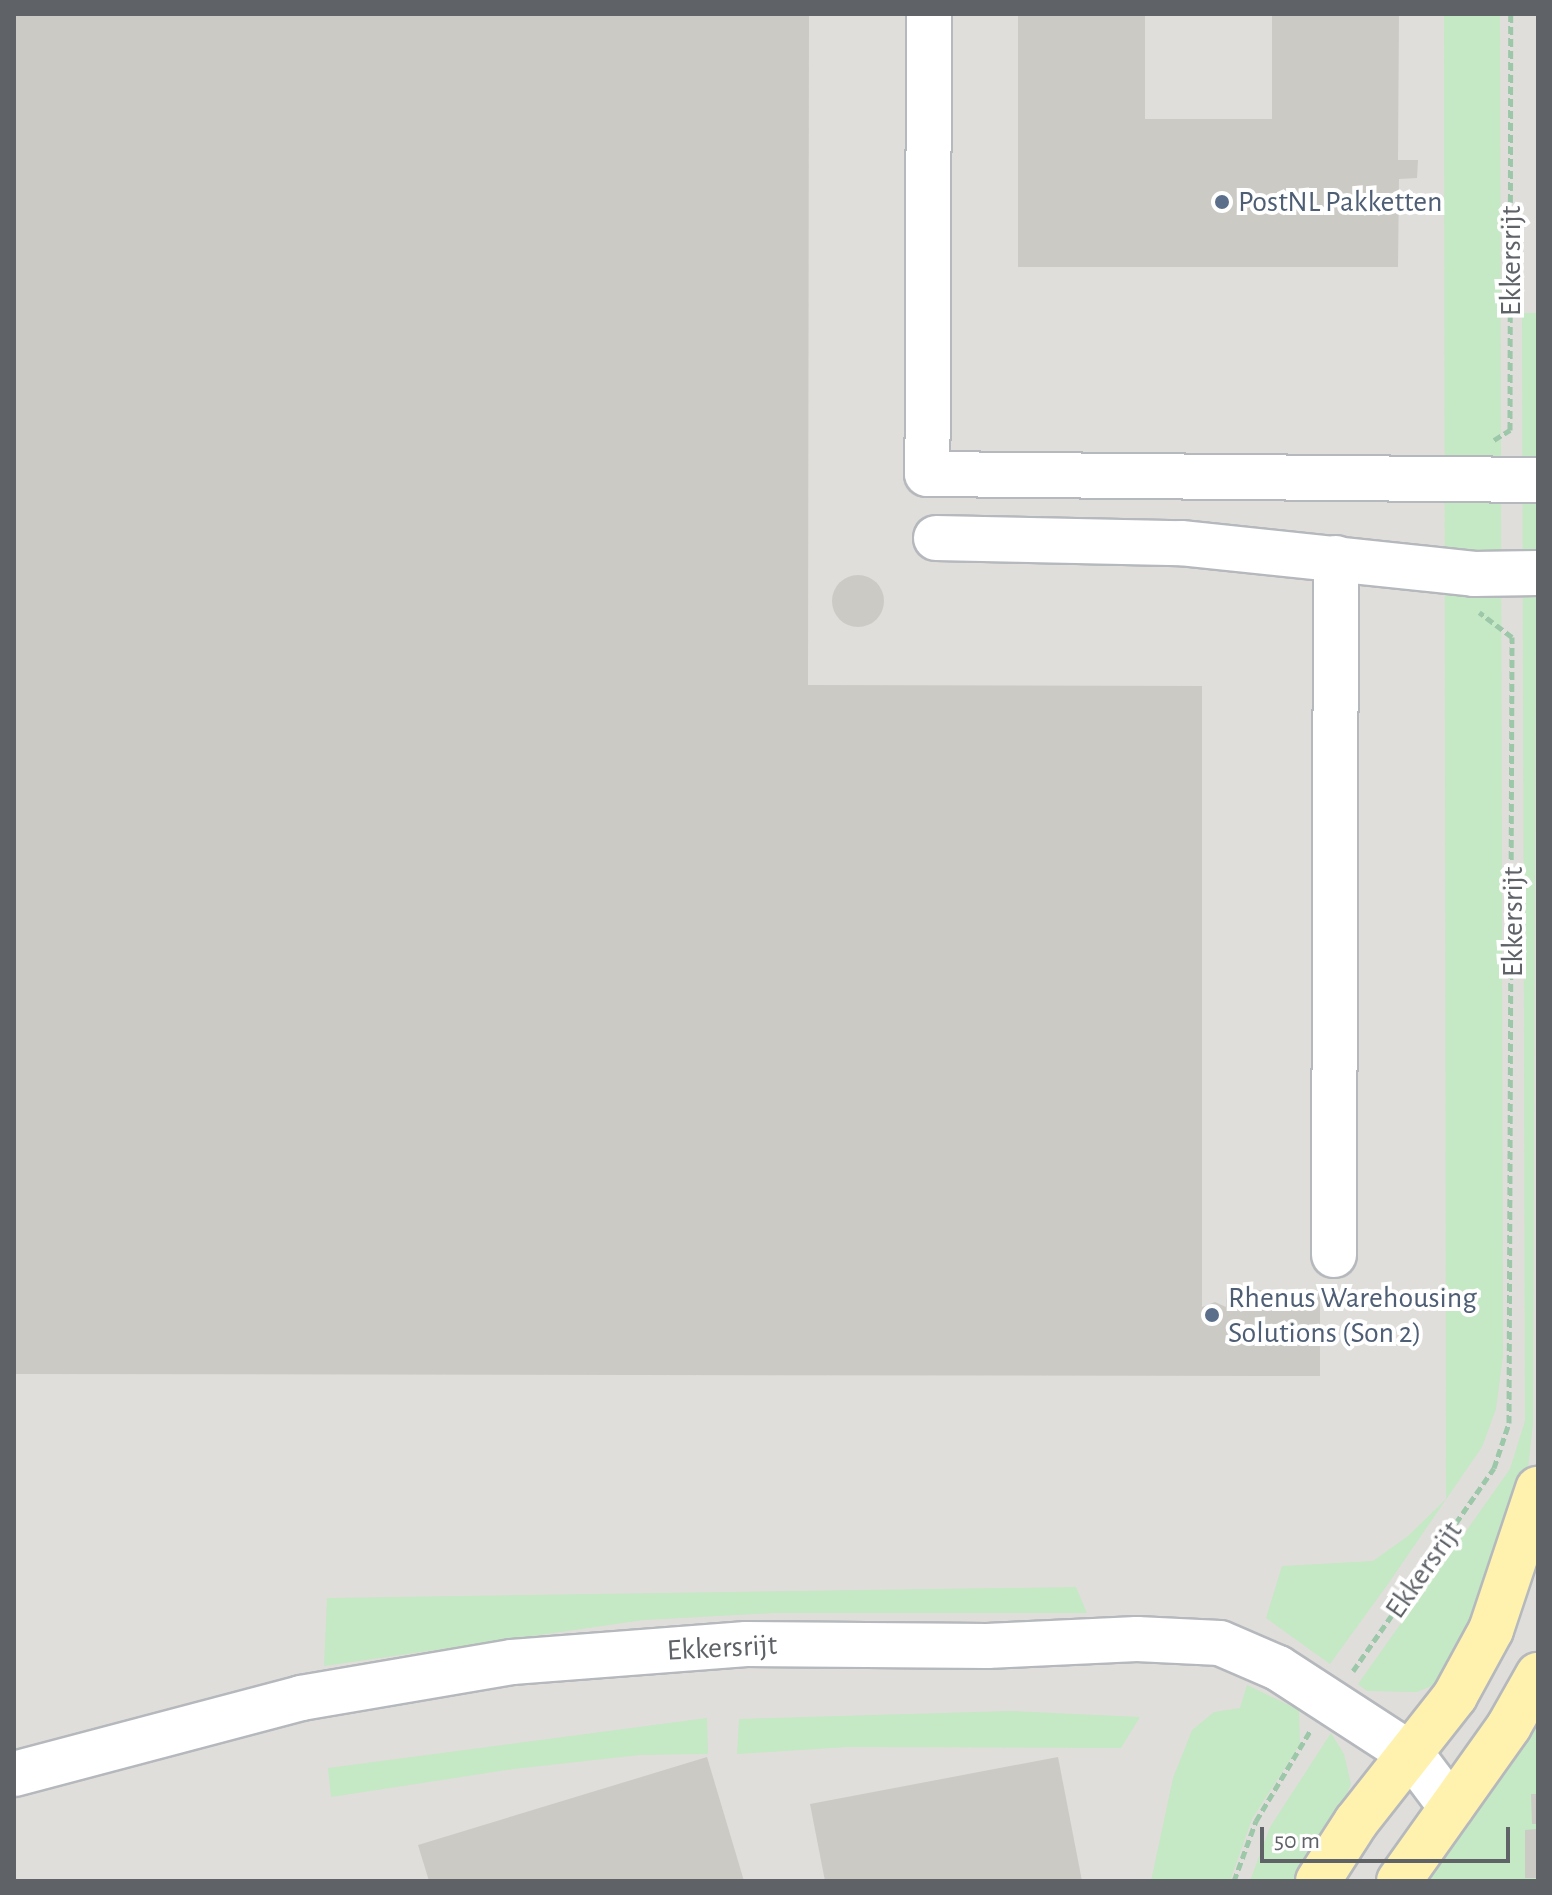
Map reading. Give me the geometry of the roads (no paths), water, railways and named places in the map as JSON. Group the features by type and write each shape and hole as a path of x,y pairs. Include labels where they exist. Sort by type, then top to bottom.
{"main road":[{"path":"1318,1881 1356,1822 1412,1755 1455,1696 1491,1630 1538,1489"},
{"path":"1399,1881 1538,1675"}],"street":[{"path":"929,14 927,474 1538,480"},
{"path":"936,538 1181,543 1474,574 1538,573"},
{"path":"1334,1255 1336,558"},
{"name":"Ekkersrijt","path":"14,1774 301,1698 512,1662 746,1644 987,1646 1137,1639 1220,1643 1278,1668 1340,1687 1412,1755 1451,1807"}],"place":[{"name":"PostNL Pakketten","path":"1222,202"},
{"name":"Rhenus Warehousing Solutions (Son 2)","path":"1212,1315"}]}
